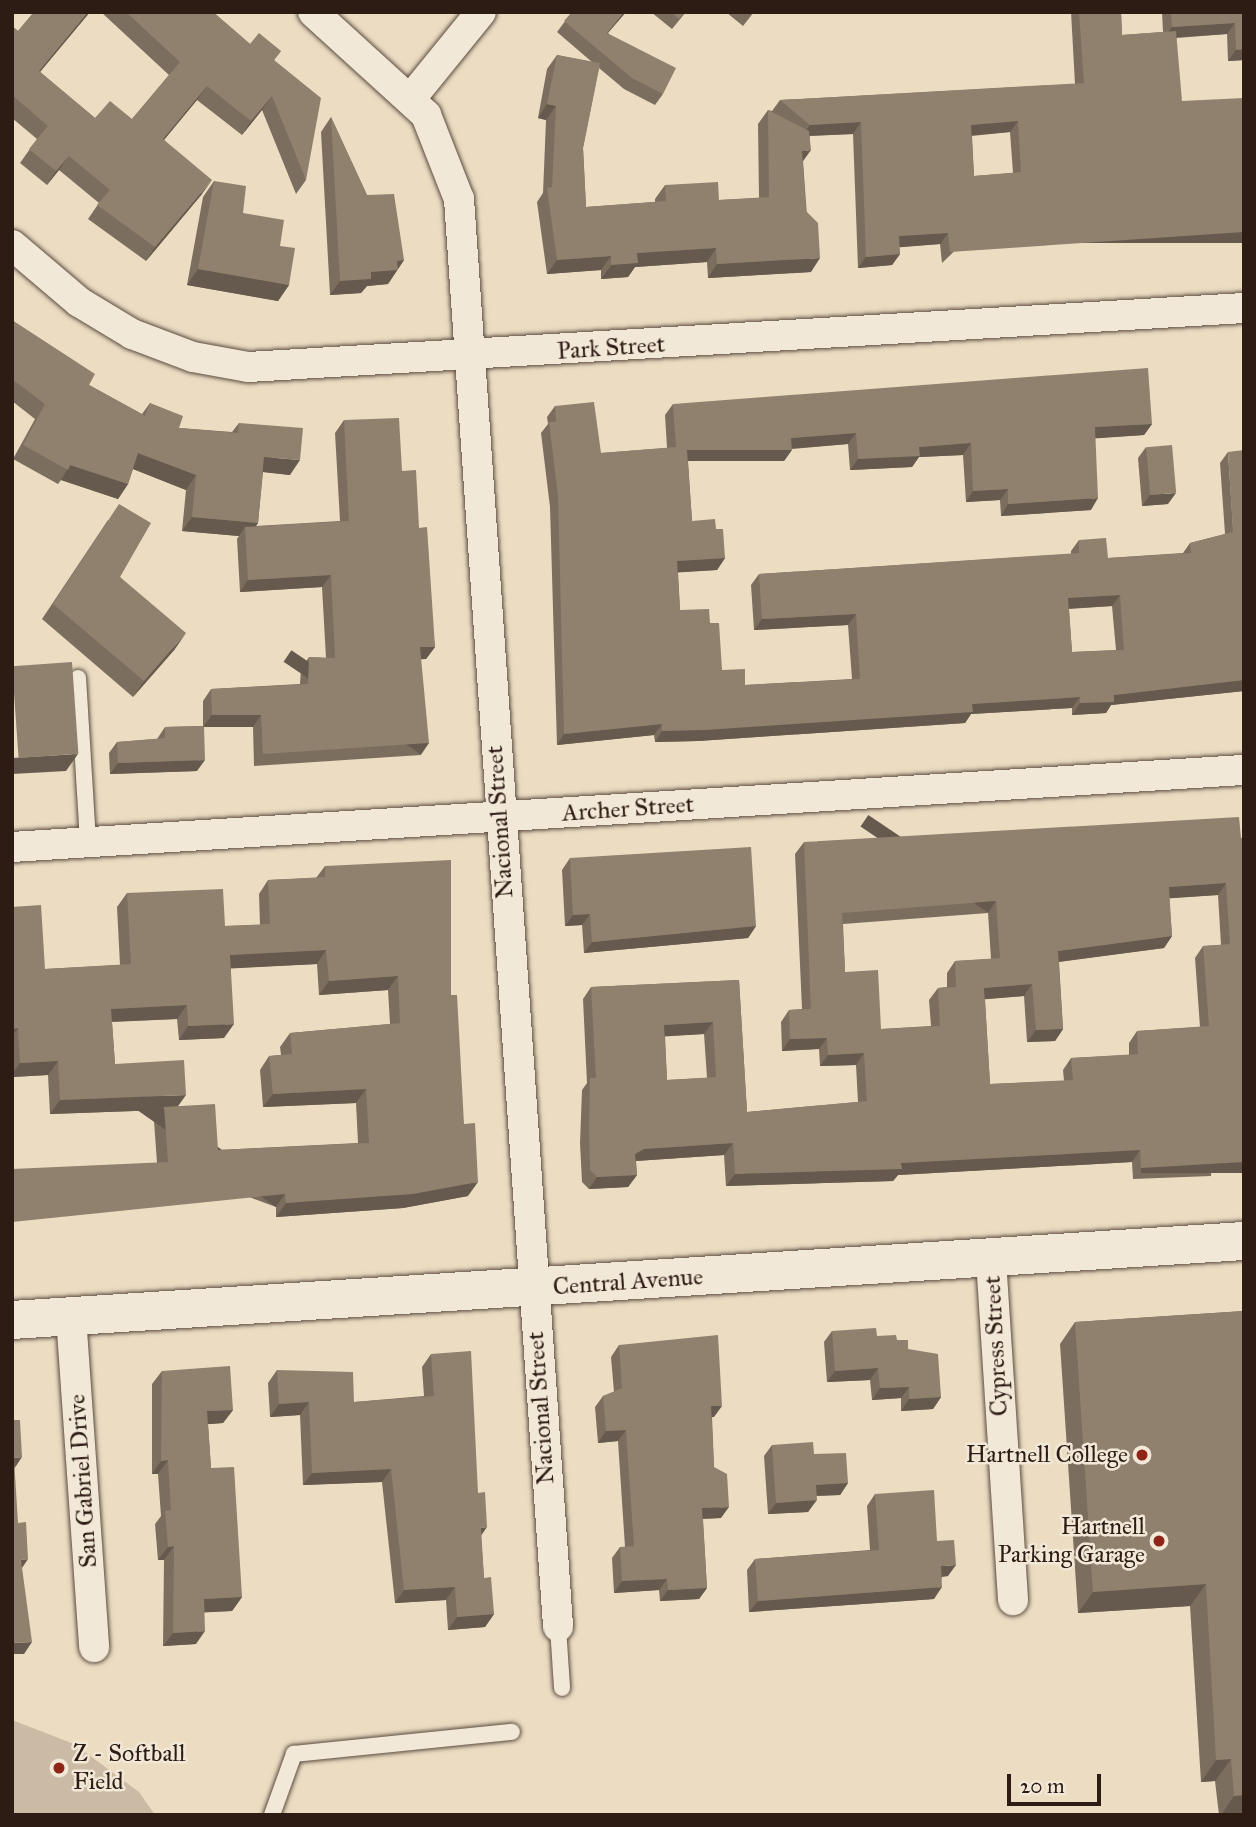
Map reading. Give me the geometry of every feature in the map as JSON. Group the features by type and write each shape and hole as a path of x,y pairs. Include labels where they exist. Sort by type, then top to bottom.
{"street":[{"name":"Nacional Street","path":"313,12 412,97 443,149 459,200 532,1288 558,1627"},
{"path":"412,97 481,12"},
{"name":"Park Street","path":"12,245 104,319 207,360 282,368 1244,308"},
{"name":"Archer Street","path":"12,847 1244,770"},
{"name":"Central Avenue","path":"12,1320 1244,1241"},
{"name":"Cypress Street","path":"991,1259 1013,1600"},
{"name":"San Gabriel Drive","path":"71,1316 94,1647"}],"lane":[{"path":"78,678 88,841"},
{"name":"Nacional Street","path":"558,1627 562,1688"},
{"path":"272,1815 294,1754 512,1732"}],"shaded area":[{"name":"Z - Softball Field","path":"12,1720 74,1744 139,1792 155,1815 12,1815"}],"building":[{"path":"34,12 88,12 39,71 95,118 110,101 132,119 180,62 126,12 213,12 250,44 259,33 281,51 274,60 321,98 306,180 272,96 251,121 207,86 163,139 212,180 155,247 97,205 110,190 69,156 56,171 29,149 48,126 12,95 12,26 18,31"},
{"path":"572,12 624,12 607,33 676,68 663,94 632,78 564,21"},
{"path":"671,12 685,12 679,19"},
{"path":"1079,12 1121,12 1122,35 1176,31 1182,101 1244,98 1244,232 950,252 948,233 899,236 900,254 866,257 861,122 810,125 780,100 1084,83","holes":["1018,121 1021,172 974,176 971,125"]},
{"path":"1171,12 1244,12 1244,49 1236,50 1235,23 1172,27"},
{"path":"557,55 600,63 583,148 586,207 666,201 665,185 718,182 719,200 769,197 768,110 809,131 811,150 802,151 806,211 818,223 820,258 717,264 716,248 637,253 638,263 611,265 611,256 557,260 547,188 552,187 556,106 547,104"},
{"path":"331,117 367,195 394,194 404,260 397,261 398,270 371,272 371,279 340,281"},
{"path":"214,181 246,186 243,213 284,220 280,246 295,248 289,285 198,269"},
{"path":"12,320 95,374 89,385 145,416 150,403 183,416 179,428 238,433 239,423 303,428 300,460 264,457 258,523 192,517 196,475 138,453 128,484 70,465 68,470 23,445 45,404 12,379"},
{"path":"1148,368 1152,424 1095,427 1098,498 1008,504 1008,489 973,491 971,443 919,447 920,456 858,459 856,433 791,438 792,450 687,450 692,521 715,519 716,529 723,529 725,558 677,561 680,610 709,609 710,623 719,623 722,670 745,669 745,685 860,679 856,614 762,619 759,574 1079,553 1079,540 1106,538 1108,558 1191,553 1190,543 1233,532 1228,452 1244,450 1244,680 1114,695 1114,702 1080,703 1080,697 972,704 973,712 706,730 662,731 662,724 564,734 558,496 549,422 556,422 555,406 594,402 601,453 676,447 673,404","holes":["1120,595 1124,650 1072,652 1068,598"]},
{"path":"399,418 402,471 416,470 419,528 427,527 435,647 420,647 429,743 263,754 261,715 212,715 211,689 308,684 309,657 335,658 331,575 248,580 245,527 349,521 344,420"},
{"path":"1172,445 1176,493 1150,495 1146,447"},
{"path":"119,504 151,523 120,577 186,633 144,681 53,604"},
{"path":"72,662 78,754 19,758 12,666"},
{"path":"204,726 205,760 118,763 117,742 165,738 165,727"},
{"path":"1239,817 1241,838 1244,838 1244,1162 1141,1168 1140,1150 901,1163 902,1169 735,1174 733,1143 644,1149 635,1154 637,1175 597,1177 590,1170 590,1078 596,1078 591,987 739,980 747,1112 867,1101 864,1053 828,1055 827,1038 790,1039 789,1010 811,1009 804,842","holes":["1226,883 1230,944 1203,946 1209,1026 1137,1031 1138,1054 1071,1058 1073,1080 990,1084 984,988 1032,984 1036,1030 1063,1029 1058,951 1172,936 1169,887","996,901 1000,958 955,961 956,987 938,988 940,1026 881,1029 878,970 845,972 842,913","713,1022 716,1077 667,1080 664,1025"]},
{"path":"751,847 756,926 592,942 590,914 573,915 570,858"},
{"path":"451,860 451,995 457,995 464,1124 475,1123 478,1182 413,1194 286,1203 285,1194 12,1222 12,1169 168,1162 164,1107 215,1104 218,1150 369,1143 366,1089 273,1094 269,1056 292,1054 290,1033 400,1023 398,976 329,981 326,950 230,955 234,1024 188,1026 187,1005 111,1009 115,1064 184,1060 186,1095 60,1100 58,1061 20,1063 18,1028 12,1029 12,907 41,905 45,969 131,964 127,893 223,889 225,926 270,924 268,880 325,877 325,866"},
{"name":"Hartnell Parking Garage","path":"1244,1311 1244,1795 1234,1796 1231,1759 1216,1760 1206,1584 1093,1592 1075,1322"},
{"path":"876,1328 877,1336 896,1335 897,1340 908,1340 908,1349 938,1354 941,1397 909,1399 909,1387 880,1388 878,1368 835,1371 832,1331"},
{"path":"718,1335 722,1406 711,1406 714,1467 727,1474 729,1507 702,1508 707,1588 668,1590 667,1579 622,1581 620,1547 634,1546 626,1430 606,1431 603,1396 622,1388 619,1345"},
{"path":"471,1351 478,1493 485,1492 487,1527 481,1528 484,1578 491,1577 494,1614 457,1617 455,1587 404,1590 391,1469 312,1473 309,1402 279,1404 277,1370 353,1372 354,1402 434,1396 431,1354"},
{"path":"230,1366 233,1410 207,1411 211,1468 234,1467 242,1597 204,1599 205,1631 173,1633 174,1546 168,1547 165,1511 171,1510 168,1460 161,1461 162,1371"},
{"path":"12,1408 13,1420 20,1420 22,1457 14,1458 18,1523 26,1522 28,1559 21,1560 32,1642 12,1643"},
{"path":"813,1442 814,1454 846,1453 848,1483 816,1485 817,1500 776,1503 772,1445"},
{"path":"934,1490 937,1541 954,1540 956,1565 941,1566 942,1587 758,1601 755,1559 879,1550 875,1494"}],"place":[{"name":"Hartnell College","path":"1142,1455"},
{"name":"Hartnell Parking Garage","path":"1159,1541"},
{"name":"Z - Softball Field","path":"59,1768"}]}
